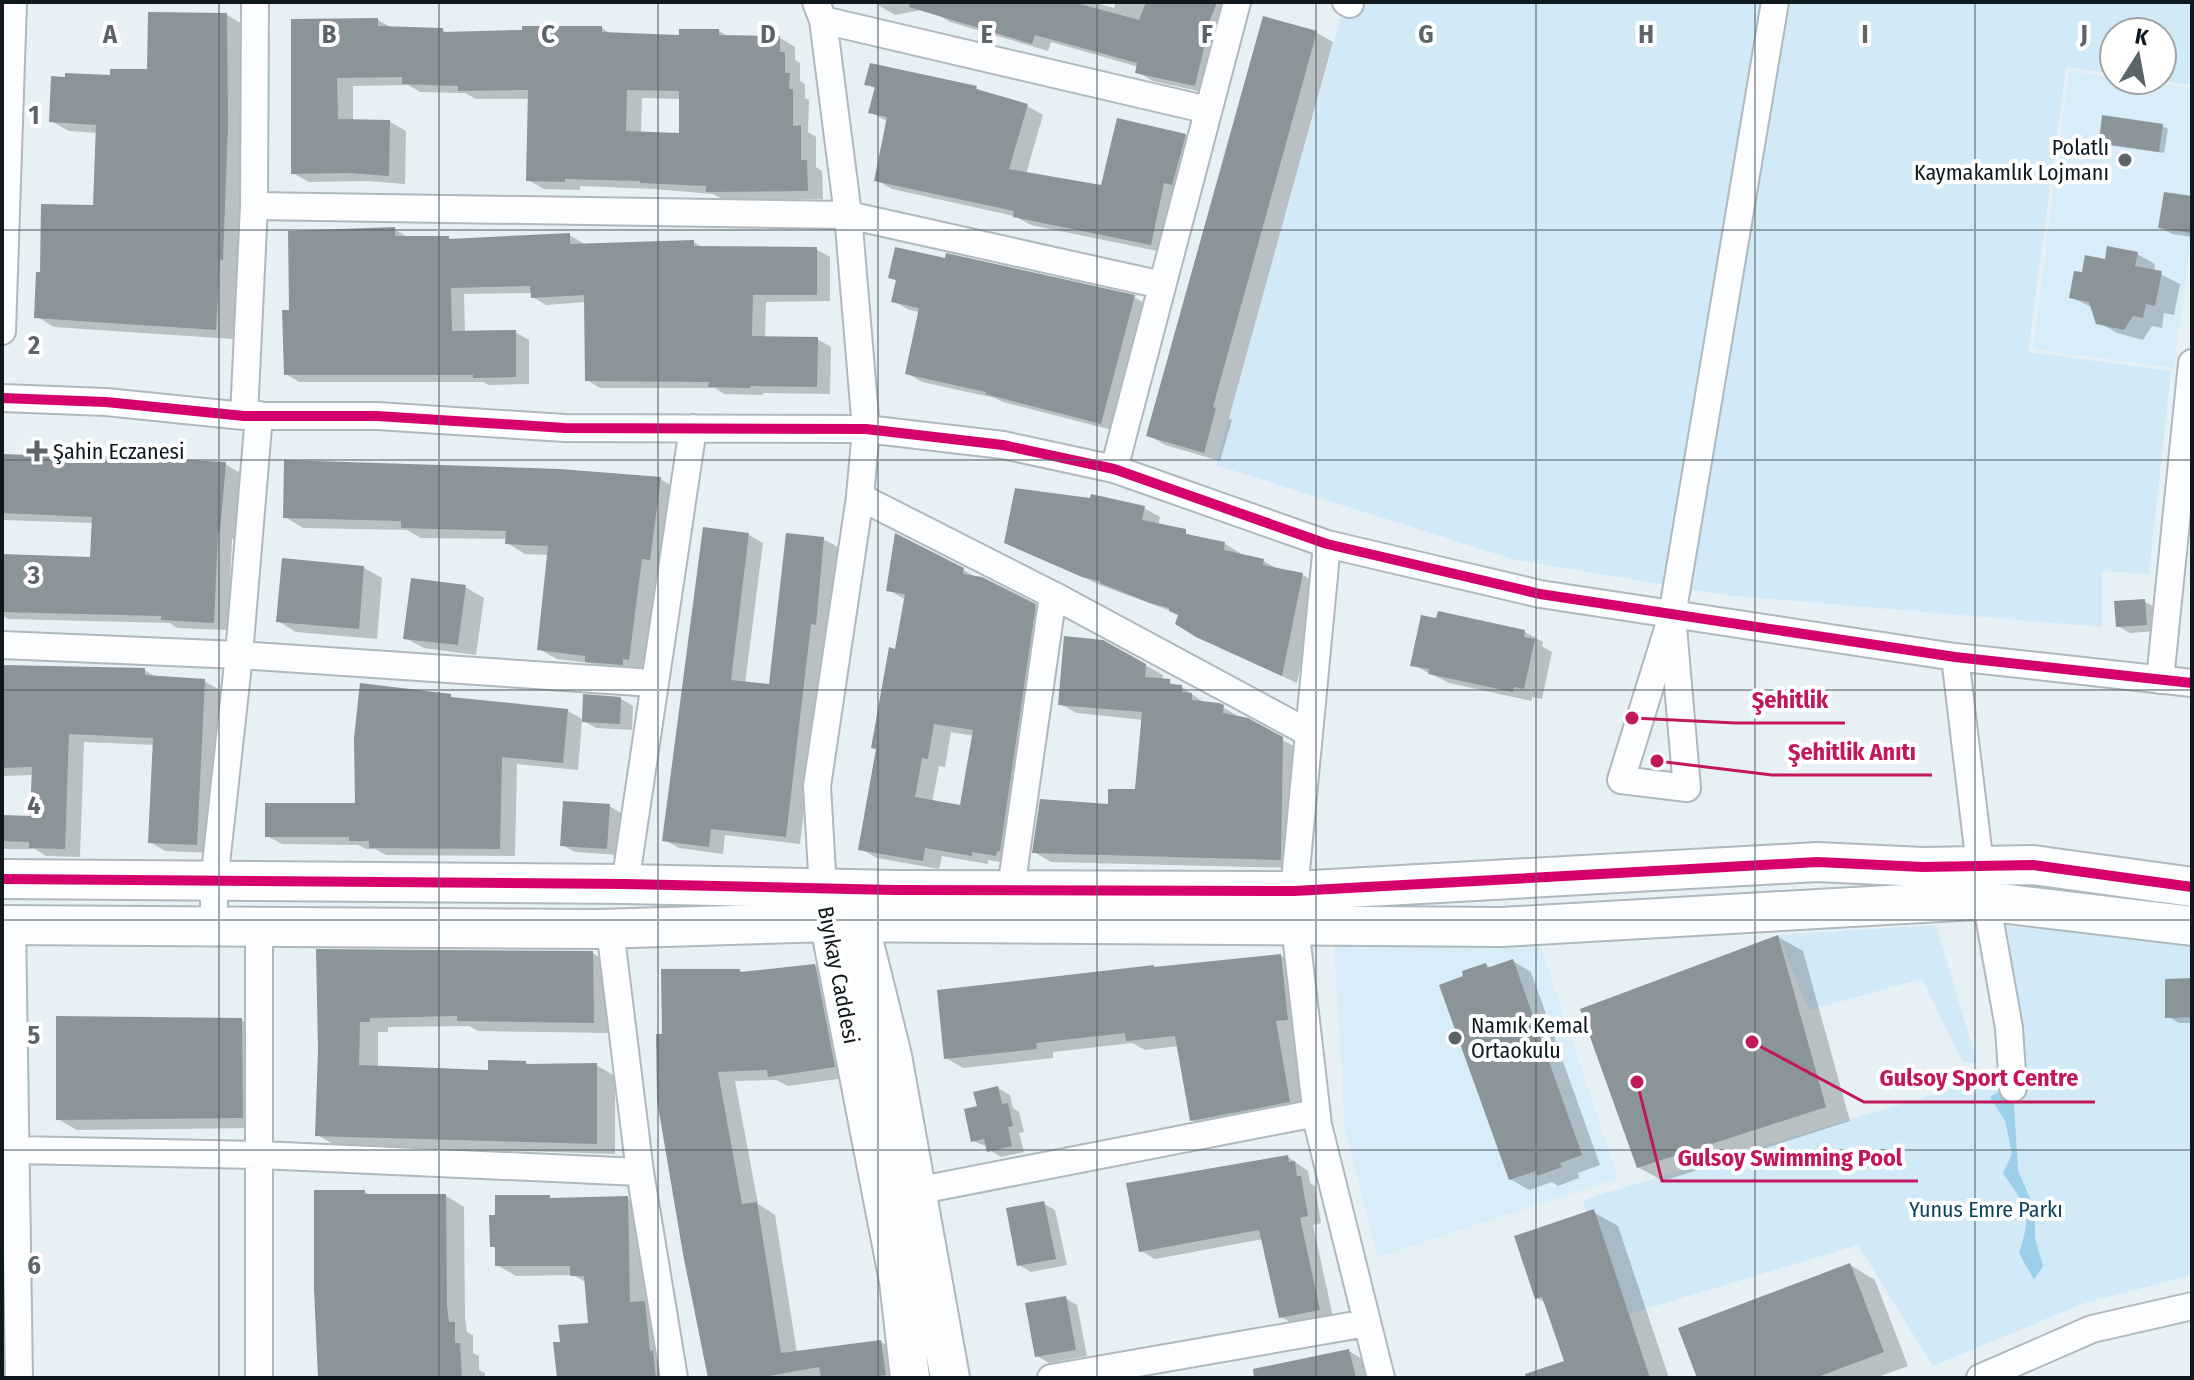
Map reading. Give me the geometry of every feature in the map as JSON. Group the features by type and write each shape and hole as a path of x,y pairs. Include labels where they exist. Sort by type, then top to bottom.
{"street":[{"path":"2,331 13,2"},
{"path":"214,927 214,882 239,655 251,416 255,2"},
{"path":"1114,469 1237,2"},
{"path":"1672,616 1687,788 1621,780 1672,616 1775,2"},
{"path":"837,911 817,786 860,497 866,429 848,215 819,11 1208,110"},
{"path":"254,206 848,215 1162,285"},
{"path":"2160,680 2191,373"},
{"path":"2,398 106,402 251,416 377,416 565,428 866,429 1003,445 1114,469 1327,544 1540,594 1955,657 2192,683"},
{"path":"625,884 693,428"},
{"path":"860,497 1053,595 1309,733"},
{"path":"1327,544 1294,908 1316,1113 1381,1378"},
{"path":"1011,889 1053,595"},
{"path":"2,645 239,655 653,683"},
{"path":"1955,657 1984,884 2009,1028 2013,1088"},
{"path":"2,879 625,884 837,911 1294,908 1817,862 1923,867 1984,884 2192,926"},
{"path":"1984,884 2033,865 2192,887"},
{"path":"19,1378 10,1241 17,1150 7,925 610,929 837,911 1011,889 1294,908"},
{"name":"Bıyıkay Caddesi","path":"837,911 892,1056 950,1378"},
{"name":"Bıyıkay Caddesi","path":"837,911 899,1281 910,1378"},
{"path":"259,928 259,1378"},
{"path":"610,929 640,1172 674,1378"},
{"path":"916,1191 1316,1113"},
{"path":"17,1150 260,1155 640,1172"},
{"path":"1980,1378 2092,1329 2192,1306"},
{"path":"1051,1378 1367,1323"}],"shaded area":[{"name":"Polatlı Kaymakamlık Lojmanı","path":"2069,71 2098,75 2098,96 2178,96 2178,86 2192,88 2192,232 2174,368 2033,349"},
{"name":"Namık Kemal Ortaokulu","path":"1334,944 1540,945 1618,1178 1378,1257 1345,1131"}],"green space":[{"path":"1345,2 2192,2 2192,85 2178,83 2178,16 2098,16 2098,72 2066,67 2028,352 2171,371 2149,574 2102,571 2102,627 1724,595 1512,559 1216,465"},
{"path":"1936,925 1977,1063 1963,1062 1922,979 1809,1010 1778,935"},
{"name":"Yunus Emre Parkı","path":"2000,925 2192,946 2192,1275 2082,1304 1933,1366 1858,1245 1612,1319 1583,1200 2007,1072 2024,1061"}],"water":[{"path":"2013,1088 2018,1170 2035,1210 2035,1238 2043,1266 2034,1280 2019,1253 2026,1227 2025,1210 2003,1173 2012,1154 2005,1121 1990,1097"}],"building":[{"path":"910,2 1073,2 1139,20 1146,2 1217,2 1203,38 1206,39 1195,86 1135,73 1137,63 1035,35 1032,44 909,7"},
{"path":"148,12 227,13 228,125 223,260 220,260 216,330 34,318 36,272 40,272 41,204 93,205 96,125 49,122 51,76 65,77 65,73 110,75 110,69 147,69"},
{"path":"1263,16 1317,31 1213,407 1216,408 1204,453 1146,436"},
{"path":"378,18 378,26 443,28 443,32 522,30 522,26 602,26 602,32 679,35 679,29 719,29 719,35 780,36 780,52 785,52 785,73 790,73 789,89 793,89 793,126 801,125 801,160 807,160 808,191 706,192 706,186 640,181 526,181 528,90 458,91 458,86 402,84 402,77 337,78 338,119 390,120 389,176 291,174 291,19","holes":["627,90 679,91 679,133 626,131"]},
{"path":"870,63 977,86 976,89 1028,104 1009,169 1101,185 1117,118 1186,134 1172,185 1164,183 1151,245 1013,217 1014,211 874,181 887,117 868,113 875,87 864,85"},
{"path":"2102,115 2163,124 2159,152 2099,143"},
{"path":"2164,192 2192,196 2192,233 2158,228"},
{"path":"395,227 395,236 449,236 449,239 570,233 570,244 694,240 694,246 817,247 817,295 753,295 752,336 818,337 817,387 708,387 709,382 585,381 584,295 531,298 530,286 451,288 452,331 516,330 516,377 284,375 282,310 289,310 288,231"},
{"name":"Polatlı Kaymakamlık Lojmanı","path":"2107,246 2138,252 2135,266 2162,271 2155,306 2146,304 2143,318 2133,316 2124,330 2096,324 2089,302 2069,298 2074,271 2082,272 2085,255 2105,259"},
{"path":"895,247 945,258 946,253 1135,295 1101,424 986,392 905,374 919,308 891,302 896,280 888,278"},
{"path":"55,453 226,462 218,532 214,623 161,620 161,616 2,612 2,554 90,557 92,517 2,513 3,454 55,456"},
{"path":"284,460 560,469 661,477 650,560 642,559 629,660 623,659 623,665 585,662 585,656 537,650 548,546 505,544 506,531 401,528 401,521 283,518"},
{"path":"1015,488 1090,498 1091,494 1145,506 1142,520 1186,529 1186,534 1225,542 1224,550 1264,559 1263,565 1303,573 1282,676 1196,637 1175,624 1178,615 1169,608 1082,577 1004,543"},
{"path":"703,527 749,533 731,680 769,684 786,533 824,537 816,625 811,624 786,837 711,829 709,847 662,841"},
{"path":"895,533 964,568 963,574 982,577 1036,604 1000,851 996,856 972,852 972,856 925,848 923,861 858,850 876,749 871,748 889,647 895,649 905,594 886,591","holes":["934,724 973,730 960,805 915,797 922,758 928,759"]},
{"path":"282,558 364,566 359,629 276,622"},
{"path":"411,578 466,585 458,645 403,639"},
{"path":"2145,599 2147,625 2116,627 2114,601"},
{"path":"1438,611 1525,630 1524,637 1535,639 1524,689 1514,687 1513,692 1428,674 1429,669 1410,666 1421,615 1436,618"},
{"path":"1064,636 1103,640 1146,664 1145,677 1170,679 1170,684 1182,685 1182,692 1192,693 1192,700 1224,705 1223,713 1248,718 1283,737 1281,860 1032,853 1040,799 1108,804 1108,789 1135,789 1142,712 1058,705"},
{"path":"2,665 145,668 145,675 205,679 197,845 148,843 153,738 69,734 65,849 29,848 29,842 2,841 2,815 30,816 32,767 2,768"},
{"path":"360,683 451,694 451,697 568,709 563,763 502,757 500,849 369,848 369,841 349,841 349,837 265,837 265,803 355,803 354,738"},
{"path":"583,694 621,697 620,724 582,722"},
{"path":"563,801 610,804 607,849 560,846"},
{"path":"1778,935 1826,1107 1637,1168 1580,1009"},
{"path":"316,949 593,951 594,1023 457,1021 457,1016 370,1018 370,1022 360,1022 359,1065 488,1070 488,1060 526,1061 526,1064 597,1063 597,1144 315,1136 318,1050"},
{"path":"1281,954 1288,1020 1276,1021 1290,1102 1190,1121 1175,1036 1126,1041 1125,1033 1036,1043 1037,1049 944,1059 937,990"},
{"path":"1513,959 1582,1155 1560,1163 1562,1167 1537,1176 1536,1171 1509,1180 1439,985 1463,976 1462,971 1486,963 1487,968"},
{"path":"815,964 835,1067 768,1077 767,1070 718,1072 742,1204 757,1202 781,1353 881,1340 886,1375 821,1378 819,1367 758,1378 708,1378 657,1100 656,1034 662,1034 661,969 740,969 740,972"},
{"path":"2192,978 2192,1017 2165,1018 2165,979"},
{"path":"56,1016 242,1018 243,1118 56,1120"},
{"path":"998,1086 1002,1104 1008,1103 1013,1126 1008,1127 1012,1146 987,1152 984,1139 971,1142 964,1109 977,1106 973,1092"},
{"path":"1288,1155 1289,1162 1295,1161 1297,1176 1301,1176 1308,1216 1300,1218 1320,1310 1279,1318 1259,1230 1139,1252 1126,1183"},
{"path":"314,1190 365,1190 365,1194 446,1194 447,1306 449,1322 455,1322 455,1343 460,1343 462,1378 318,1378"},
{"path":"495,1195 550,1195 550,1198 628,1196 630,1302 645,1301 656,1378 557,1378 553,1342 560,1342 558,1325 588,1323 584,1276 570,1276 570,1266 495,1266 495,1247 490,1247 489,1215 495,1215"},
{"path":"1044,1201 1056,1259 1017,1266 1006,1208"},
{"path":"1594,1209 1650,1378 1526,1378 1525,1374 1564,1361 1542,1297 1535,1299 1514,1236"},
{"path":"1850,1263 1884,1352 1815,1378 1697,1378 1678,1328"},
{"path":"1066,1296 1076,1350 1035,1357 1025,1303"},
{"path":"1349,1349 1356,1378 1254,1378 1253,1369"}],"cycle path":[{"path":"2,398 106,402 244,416 377,416 565,428 866,429 1003,445 1114,469 1327,544 1540,594 1955,657 2192,683"},
{"path":"2,879 625,884 894,890 1294,891 1817,862 1923,867 2033,865 2192,887"}],"place":[{"name":"Polatlı Kaymakamlık Lojmanı","path":"2125,160"},
{"name":"Şahin Eczanesi","path":"37,451"},
{"name":"Şehitlik","path":"1632,718"},
{"name":"Şehitlik Anıtı","path":"1657,761"},
{"name":"Namık Kemal Ortaokulu","path":"1455,1038"},
{"name":"Gulsoy Sport Centre","path":"1752,1042"},
{"name":"Gulsoy Swimming Pool","path":"1637,1082"}]}
